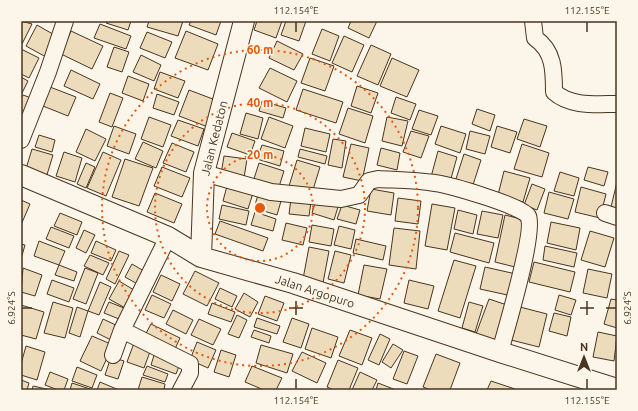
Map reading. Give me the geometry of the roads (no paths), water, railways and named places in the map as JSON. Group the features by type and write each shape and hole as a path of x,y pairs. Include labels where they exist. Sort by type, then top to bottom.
{"street":[{"path":"21,140 48,72 65,21"},
{"name":"Jalan Kedaton","path":"201,257 204,173 244,21"},
{"path":"533,21 535,38 544,43 551,55 554,92 563,99 576,103 617,104"},
{"path":"204,173 271,192 341,200 359,195 369,182 378,179 436,183 480,195 523,210 530,220 529,230 517,293 500,352"},
{"name":"Jalan Argopuro","path":"21,175 168,237 201,257 293,283 500,352 617,388"},
{"path":"114,355 122,330 168,237"},
{"path":"122,330 190,364 190,373 181,390"}]}
